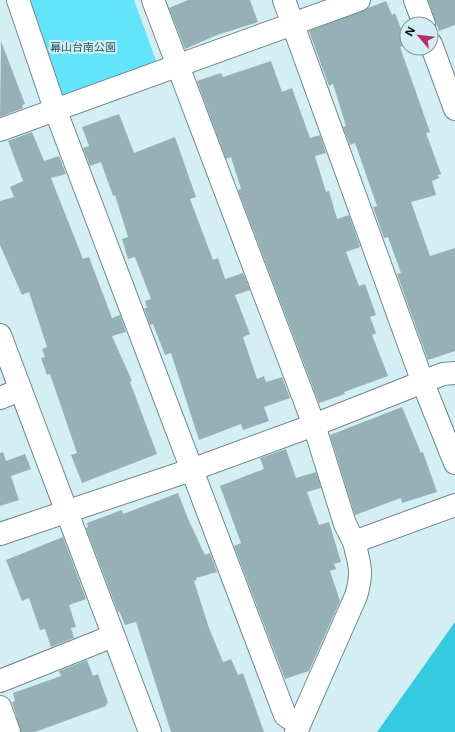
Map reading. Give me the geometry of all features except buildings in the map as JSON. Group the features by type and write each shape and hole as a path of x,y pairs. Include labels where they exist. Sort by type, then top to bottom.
{"street":[{"path":"18,0 55,109 285,715 298,728 361,580 361,570 354,542 345,524 314,425 153,0"},
{"path":"284,0 423,383 455,463"},
{"path":"0,130 358,0"},
{"path":"415,0 421,16"},
{"path":"435,56 455,109"},
{"path":"0,335 10,394 65,511 150,732"},
{"path":"0,534 191,470 314,425 443,374 455,373"},
{"path":"354,542 455,505"},
{"path":"0,681 113,636"},
{"path":"0,707 9,732"}],"green space":[{"name":"幕山台南公園","path":"16,0 134,0 159,69 55,109"}],"shaded area":[{"path":"455,622 455,732 377,732"}]}
